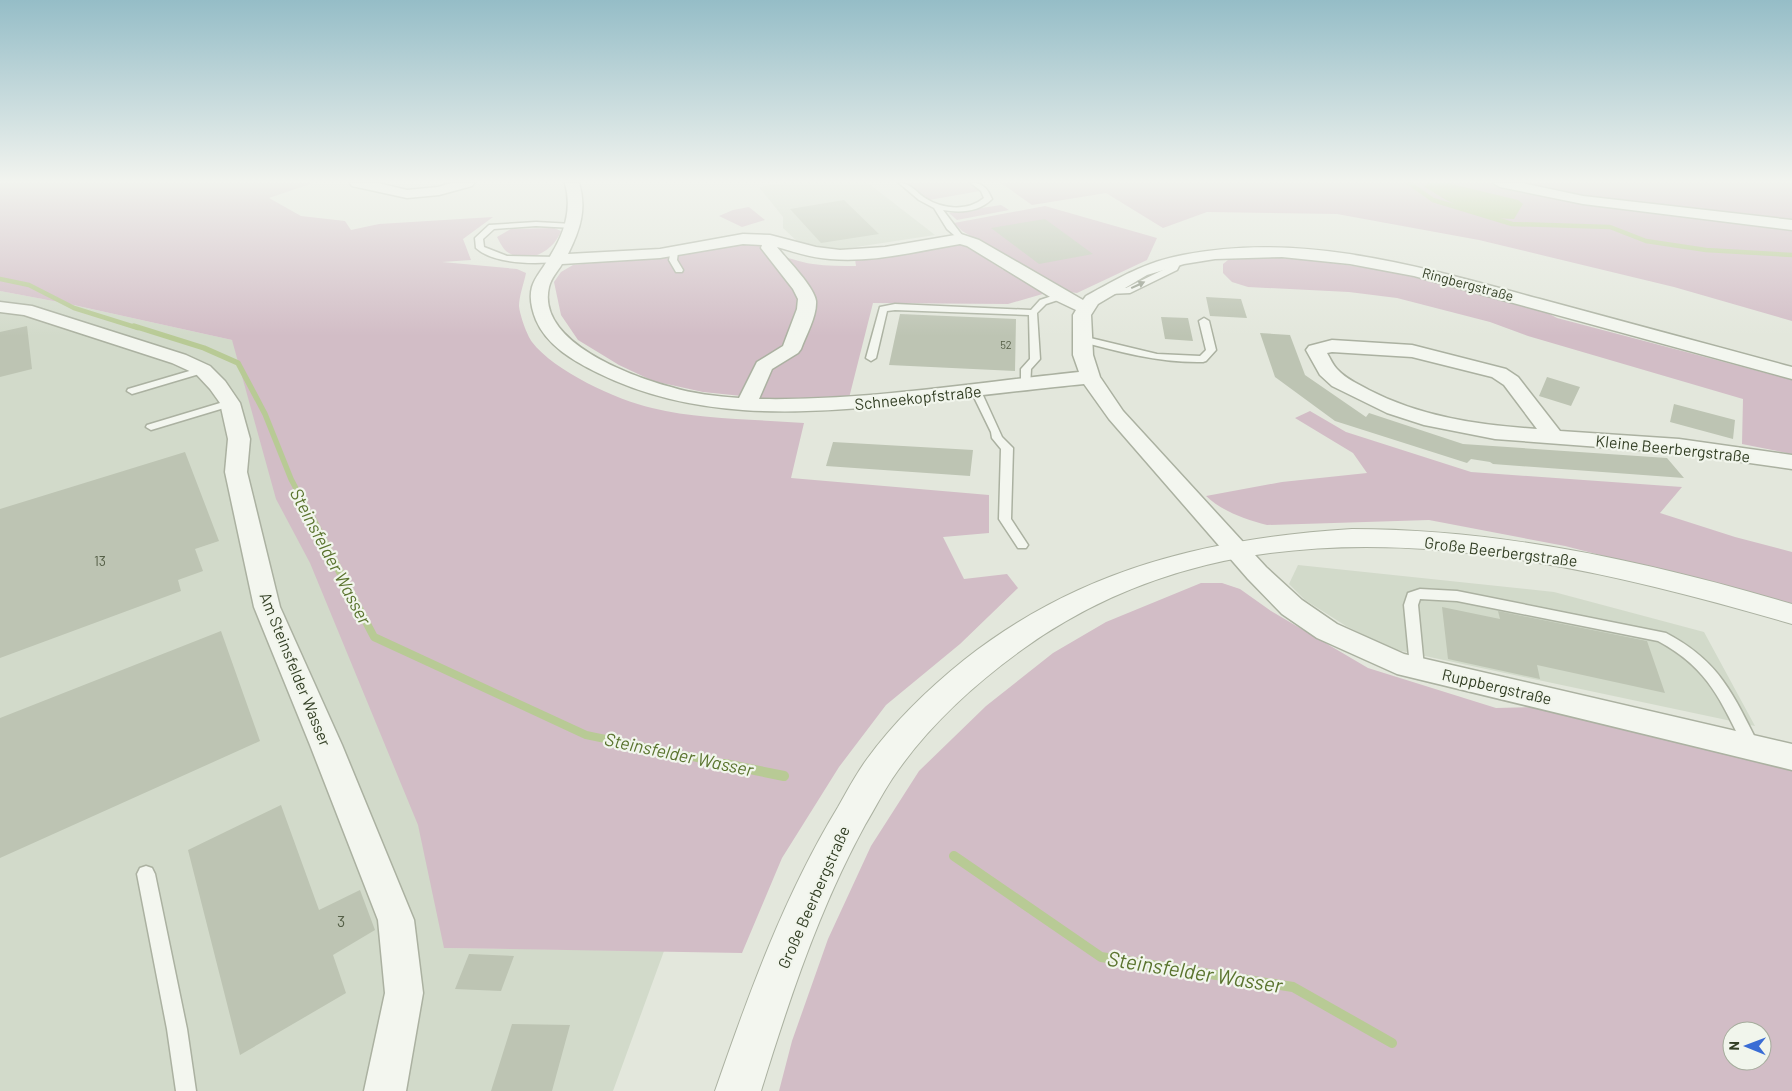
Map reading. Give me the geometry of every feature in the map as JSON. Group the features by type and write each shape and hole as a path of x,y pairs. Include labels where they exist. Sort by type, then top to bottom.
{"street":[{"name":"Schneekopfstraße","path":"569,234 557,259 541,284 539,302 545,320 553,333 572,350 604,369 650,387 687,396 746,405 821,406 976,391 1090,377"},
{"path":"557,259 674,252 741,239 770,240 815,253 840,256 871,254 961,239 973,243 1061,296 1086,308 1081,323 1084,355 1090,377 1116,415 1236,550"},
{"path":"746,405 764,366 791,350 806,309 807,299 802,288 768,248 770,240"},
{"name":"Ringbergstraße","path":"1086,308 1092,300 1149,270 1177,262 1210,255 1262,252 1320,255 1378,263 1480,287 1792,373"},
{"name":"Am Steinsfelder Wasser","path":"0,307 26,310 180,359 203,370 218,385 230,403 239,439 236,472 267,607 326,745 396,920 404,993 385,1091"},
{"name":"Kleine Beerbergstraße","path":"1553,436 1511,381 1499,373 1412,351 1332,346 1316,350 1327,371 1339,382 1371,399 1424,419 1495,433 1679,446 1792,462"},
{"name":"Große Beerbergstraße","path":"738,1091 762,1017 800,918 837,839 880,767 922,715 966,675 1034,626 1071,604 1158,568 1236,550 1294,543 1365,538 1446,541 1578,560 1681,584 1792,614"},
{"name":"Ruppbergstraße","path":"1236,550 1292,607 1327,632 1397,662 1792,756"}],"lane":[{"path":"484,234 479,238 480,248 492,256 510,259 557,259"},
{"path":"957,234 961,239"},
{"path":"674,252 673,260 679,270"},
{"path":"1026,385 1026,369 1035,359 1034,313 1042,302 1061,296"},
{"path":"871,358 883,309 895,307 1034,313"},
{"path":"1082,339 1160,357 1186,360 1203,359 1211,350 1204,320"},
{"path":"132,391 203,370"},
{"path":"976,391 996,432 997,438 1007,448 1005,519 1022,545"},
{"path":"151,427 230,403"},
{"path":"1417,667 1411,605 1413,596 1420,594 1456,596 1661,638 1681,646 1702,662 1715,678 1752,747"},
{"path":"146,874 177,1029 186,1091"}],"shaded area":[{"path":"0,234 470,234 463,239 471,260 442,262 517,269 526,273 519,306 528,335 542,353 570,374 622,398 671,412 708,417 804,423 791,478 989,495 989,533 943,537 964,579 1007,574 1018,588 960,644 886,705 839,767 782,858 742,953 444,948 418,825 310,563 276,499 232,340 69,304 0,291"},
{"path":"502,234 560,234 553,245 532,257 516,256 507,252 497,237"},
{"path":"789,234 935,235 830,251 800,244"},
{"path":"967,234 1143,234 1157,238 1147,260 1077,293 1070,292"},
{"path":"1446,234 1792,234 1792,321 1674,287 1479,240"},
{"path":"757,242 770,256 813,264 840,266 856,266 855,259 958,243 973,245 977,253 1003,270 1009,268 1046,293 1008,304 873,303 849,398 761,398 703,392 653,381 619,365 578,340 561,315 554,282 561,272 573,265 686,254"},
{"path":"1259,257 1331,263 1400,274 1538,308 1557,318 1792,380 1792,454 1742,444 1743,399 1528,336 1490,322 1397,298 1349,292 1248,287 1232,282 1223,273 1223,264 1228,260"},
{"path":"0,291 69,304 232,340 496,754 444,948 664,951 613,1091 0,1091"},
{"path":"1310,411 1346,432 1471,472 1682,487 1660,513 1735,537 1792,552 1792,604 1565,546 1429,520 1267,525 1227,511 1206,496 1282,482 1367,473 1353,453 1295,418"},
{"path":"1298,565 1554,592 1704,632 1755,726 1392,649 1346,626 1305,600 1289,584"},
{"path":"1201,583 1222,583 1240,589 1271,611 1368,668 1496,708 1533,707 1792,771 1792,1091 779,1091 792,1041 828,939 871,846 919,771 986,706 1053,653 1106,622"}],"building":[{"path":"813,234 879,234 821,243"},
{"path":"999,234 1065,234 1093,254 1039,264"},
{"path":"1206,297 1241,299 1247,318 1210,316"},
{"path":"900,314 1016,319 1015,371 889,365"},
{"path":"1161,317 1188,318 1193,341 1165,339"},
{"path":"27,326 32,369 0,377 0,332"},
{"path":"1260,333 1290,335 1305,375 1366,417 1369,413 1463,444 1667,458 1684,478 1493,464 1471,459 1467,463 1335,421 1275,377"},
{"path":"1547,377 1580,387 1571,406 1539,396"},
{"path":"1674,404 1735,420 1733,439 1670,422"},
{"path":"833,442 973,450 970,476 826,466"},
{"path":"185,452 219,541 195,549 203,571 178,580 181,591 0,658 0,509"},
{"path":"1442,607 1500,619 1498,611 1647,641 1665,693 1537,665 1540,679 1448,659"},
{"path":"221,631 260,741 0,858 0,718"},
{"path":"281,805 319,910 360,890 375,930 333,955 346,993 240,1055 188,850"},
{"path":"469,954 514,956 501,991 455,989"},
{"path":"512,1024 570,1025 552,1091 491,1091"}],"waterway":[{"path":"1628,234 1646,241 1706,250 1792,255"},
{"name":"Steinsfelder Wasser","path":"0,279 29,285 74,308 138,328"},
{"name":"Steinsfelder Wasser","path":"134,326 204,348 238,363 265,414 291,479 311,517"},
{"name":"Steinsfelder Wasser","path":"310,515 374,637 586,735 731,765"},
{"name":"Steinsfelder Wasser","path":"725,764 784,776"},
{"name":"Steinsfelder Wasser","path":"954,856 1101,957 1293,987 1392,1043"}]}
